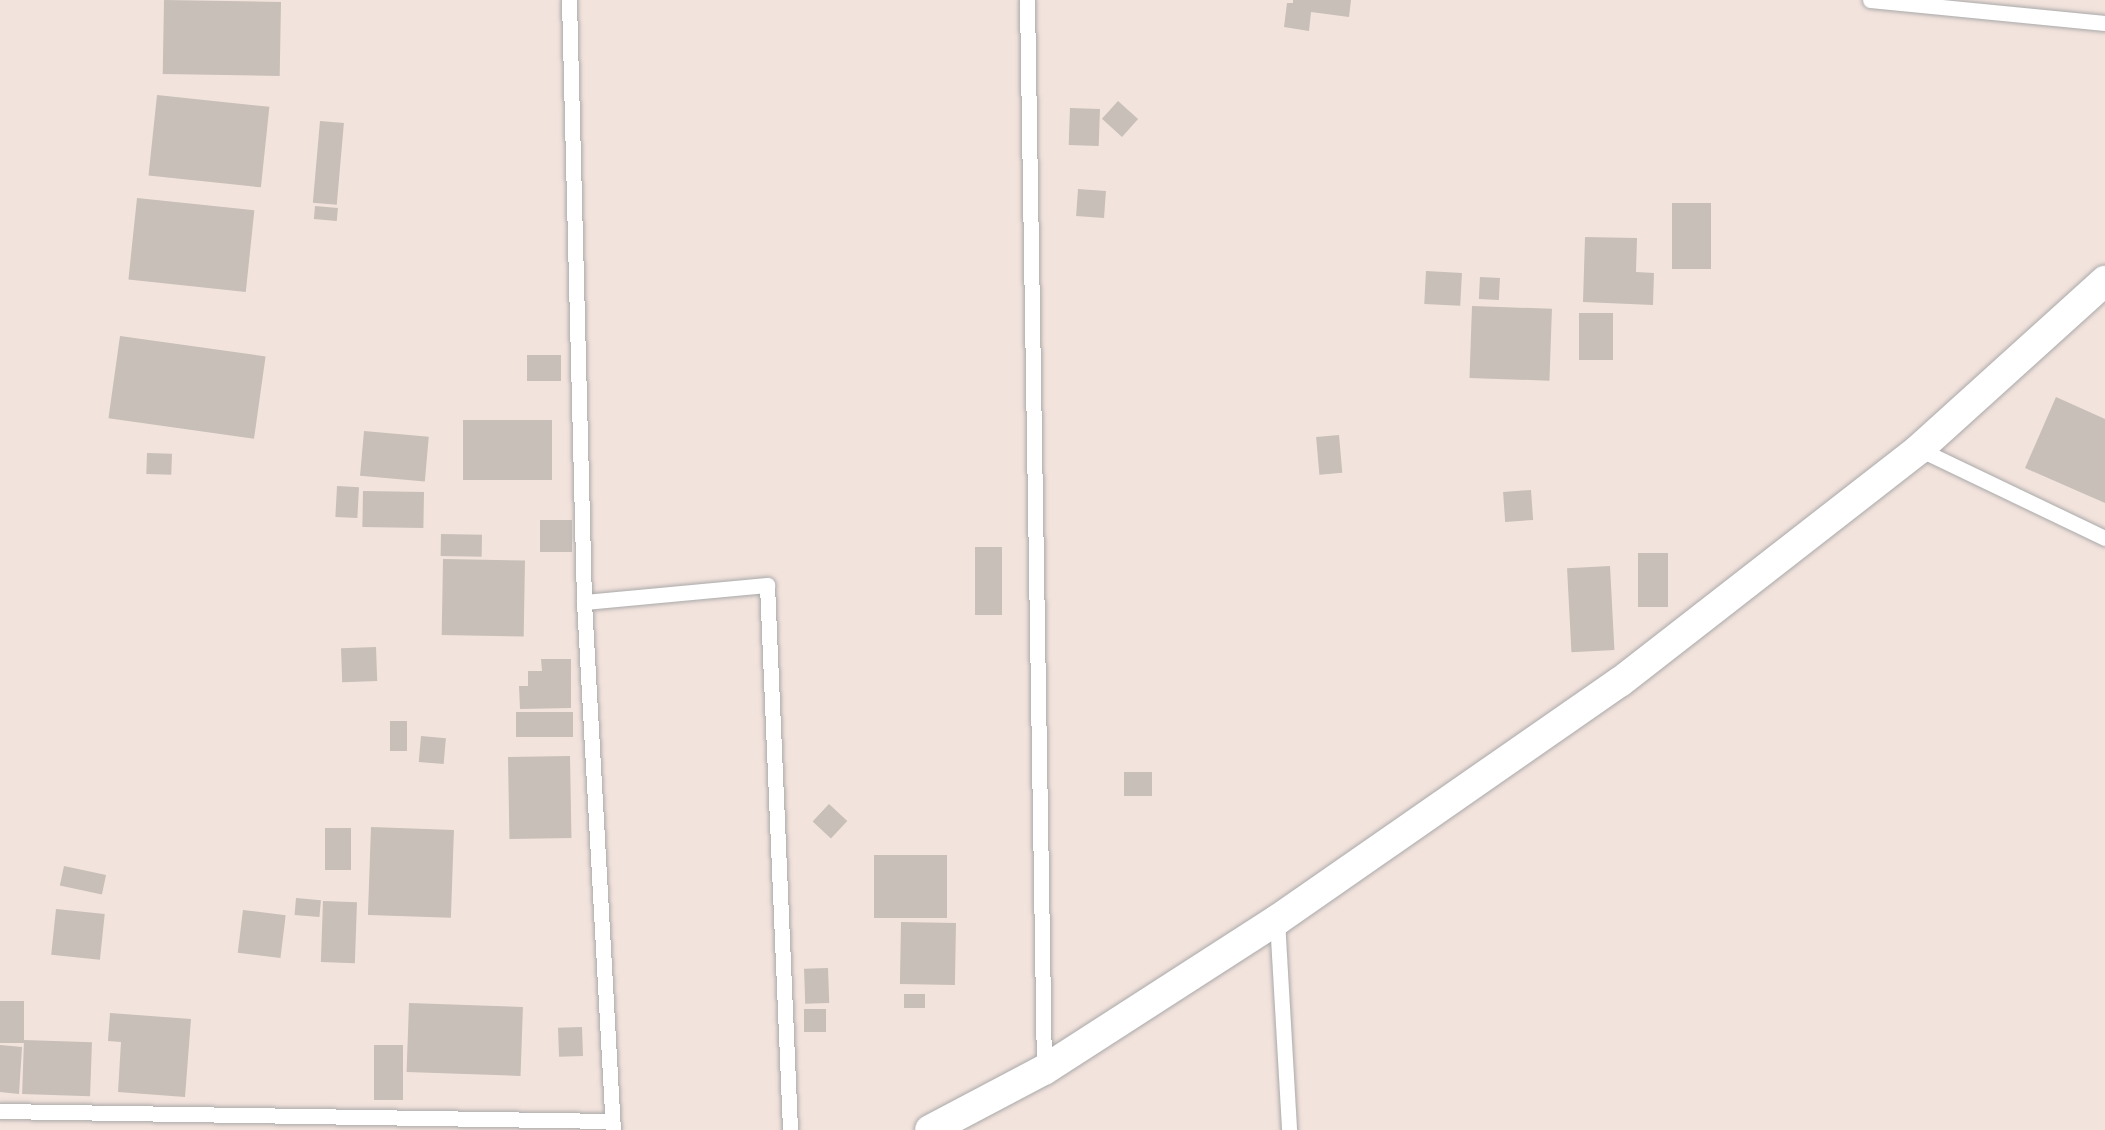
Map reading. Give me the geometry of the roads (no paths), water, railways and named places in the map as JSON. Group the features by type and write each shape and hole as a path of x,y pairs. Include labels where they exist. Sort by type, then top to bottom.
{"street":[{"path":"930,1130 1044,1070 1277,920 1620,682 1919,449 2105,281"}],"lane":[{"path":"0,1111 613,1126 584,602 570,0"},
{"path":"1027,0 1044,1070"},
{"path":"1870,0 2105,23"},
{"path":"1919,449 2105,538"},
{"path":"584,602 767,585 790,1130"},
{"path":"1277,920 1289,1130"}]}
